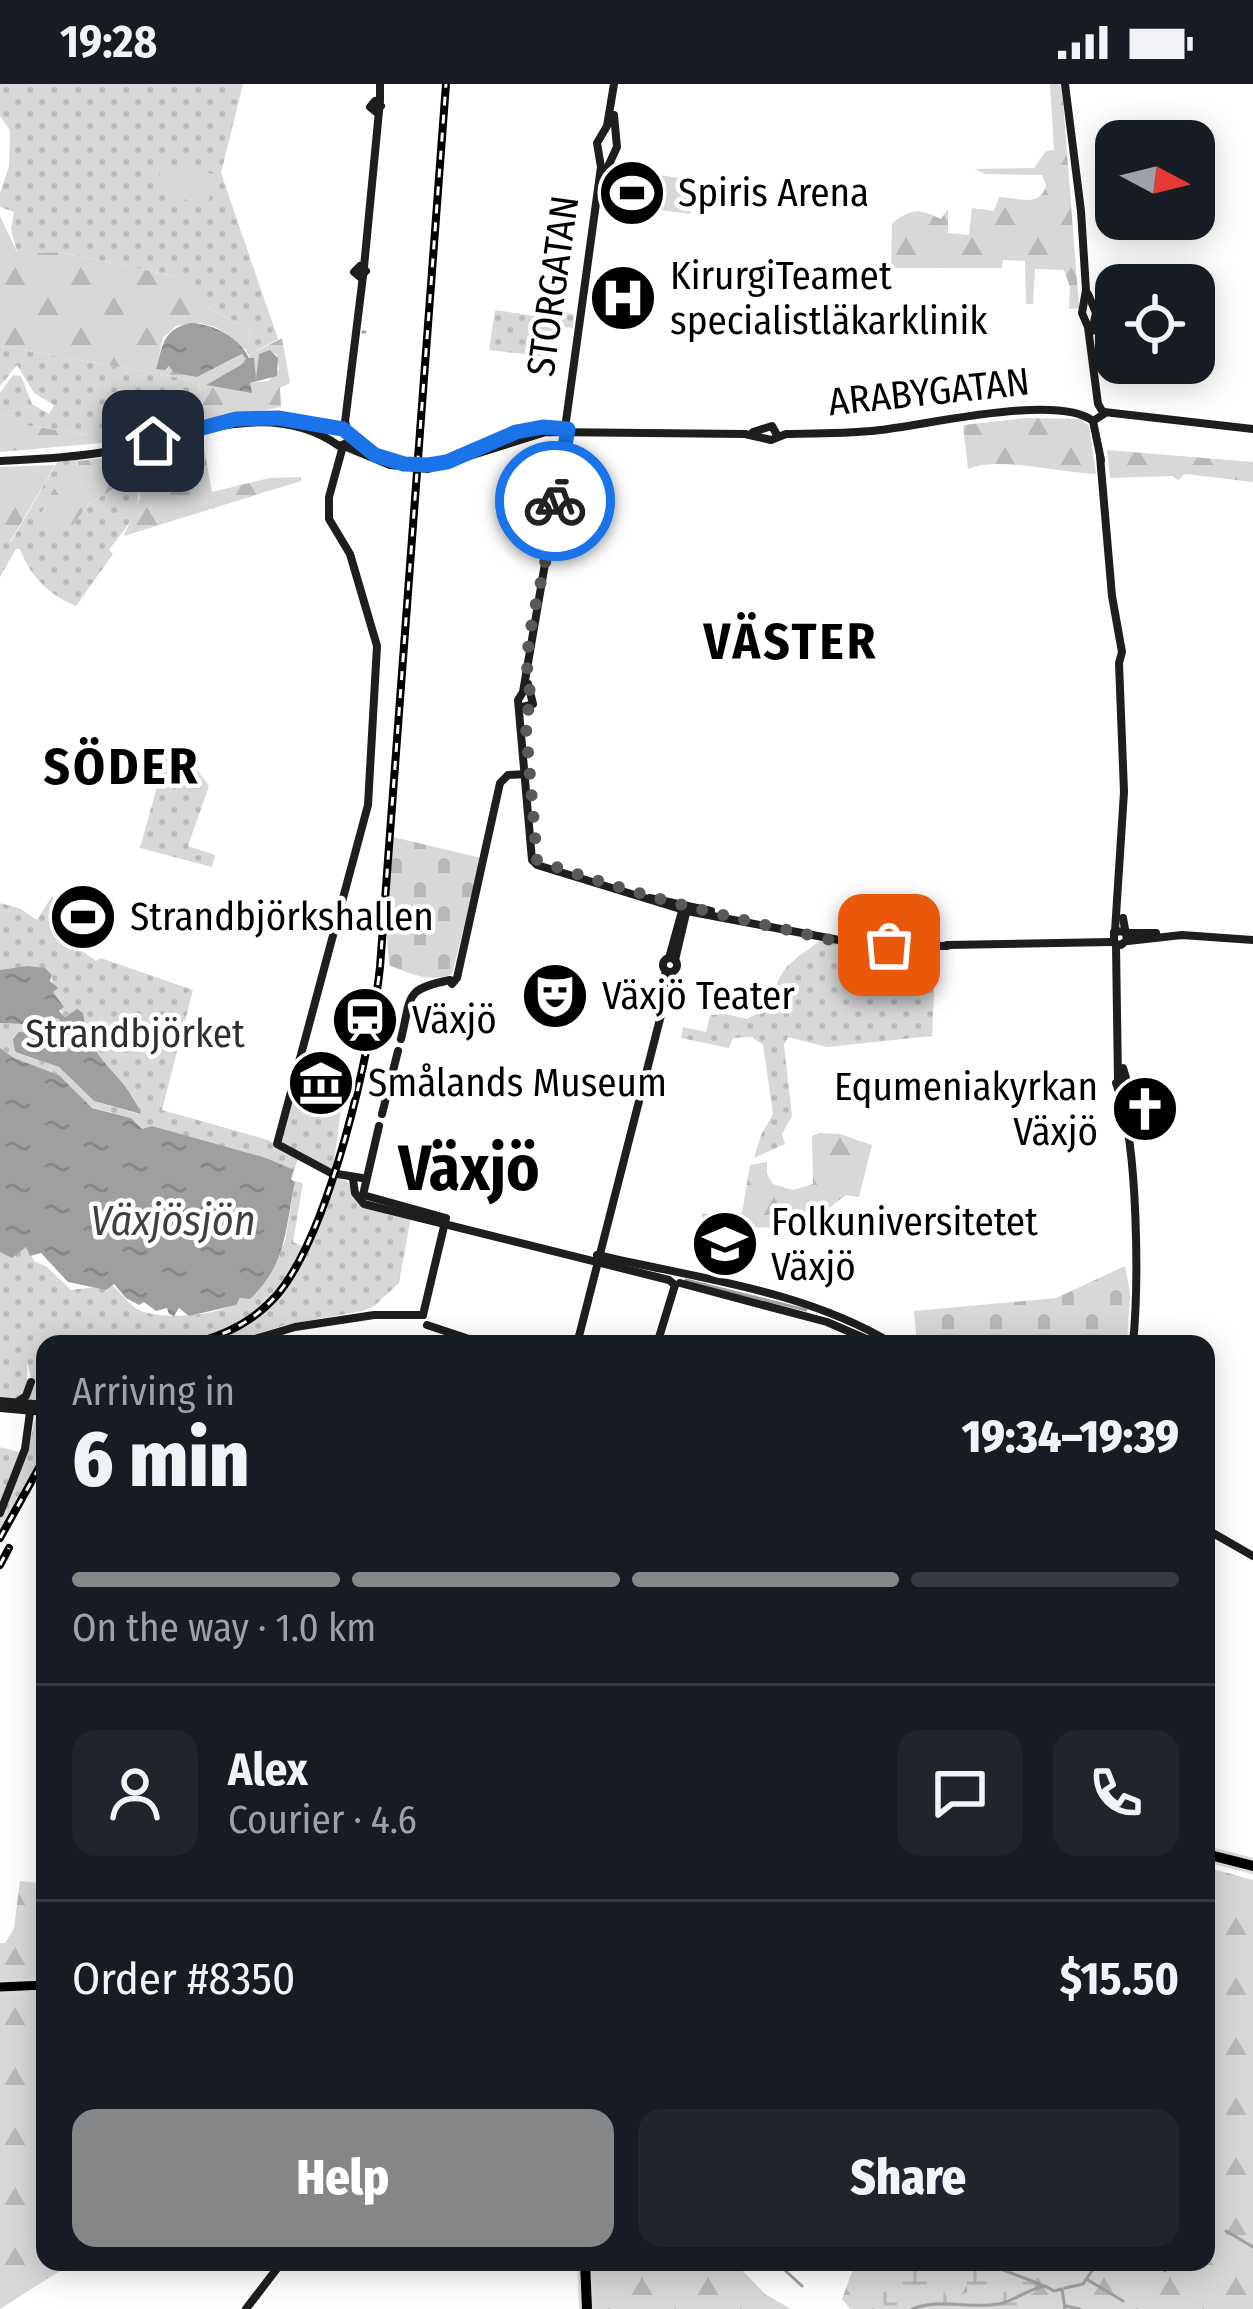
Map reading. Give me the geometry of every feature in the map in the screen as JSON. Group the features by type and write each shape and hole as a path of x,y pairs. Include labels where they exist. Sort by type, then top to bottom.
{"highway":[{"path":"1215,1856 1253,1866"},
{"path":"586,2271 587,2309"}],"main road":[{"path":"0,1987 36,1985"}],"street":[{"path":"360,1180 323,1170 277,1144 368,805 377,646 350,554 329,519 345,412 379,84"},
{"name":"STORGATAN","path":"525,708 518,700 527,695 565,431 601,167 597,143 616,84"},
{"name":"STORGATAN","path":"565,431 606,170 617,147 616,84"},
{"path":"1069,84 1128,783 1118,989 1135,1244 1133,1335"},
{"path":"602,136 614,137"},
{"name":"STORGATAN","path":"600,152 614,153"},
{"name":"ARABYGATAN","path":"565,431 798,434 881,430 1006,412 1096,414 1253,429"},
{"path":"153,441 250,418 293,420 398,462 432,465 516,432 565,431"},
{"path":"0,461 78,456 242,423 298,425 340,438 385,464 428,470 524,436 565,431"},
{"path":"401,1039 411,1000 422,989 451,982 457,969 509,776 522,767 525,708"},
{"path":"525,708 527,775"},
{"path":"524,753 536,861 648,898 892,950 1182,935 1253,939"},
{"path":"509,776 527,775"},
{"path":"579,1335 669,971 677,966 672,959 685,907"},
{"path":"382,1114 398,1051"},
{"path":"379,1126 360,1180 364,1204 824,1311 874,1335"},
{"path":"417,1320 446,1220"},
{"path":"659,1335 675,1278"},
{"path":"675,1278 857,1335"},
{"path":"268,1335 374,1315 417,1320 459,1335"},
{"path":"0,1406 26,1396 31,1382"},
{"path":"16,1403 29,1408"},
{"path":"0,1406 36,1409"},
{"path":"0,1406 20,1416 26,1432"},
{"path":"0,1513 22,1461 29,1408"},
{"path":"26,1432 36,1416"},
{"path":"1215,1534 1253,1556"},
{"path":"246,2309 275,2271"}],"green space":[{"path":"0,84 243,84 221,173 278,339 249,355 252,330 212,310 178,277 60,252 18,255 11,229 14,212 0,207 9,166 10,130 0,116"},
{"path":"1050,84 1062,88 1079,308 1069,309 1070,287 1064,270 1035,269 1033,304 1026,304 1025,261 1003,260 1002,268 891,268 892,223 905,214 921,211 941,219 948,209 948,233 969,235 972,208 994,211 999,197 1039,197 1046,185 1042,175 985,174 975,169 1034,168 1046,151 1054,150"},
{"path":"162,163 214,174 208,204 156,194"},
{"path":"643,173 695,180 690,214 638,207"},
{"path":"0,216 18,254 60,252 178,277 212,310 252,330 246,350 216,327 176,326 163,338 156,369 170,366 174,373 197,377 243,354 244,363 206,385 250,392 250,383 268,381 279,370 272,352 256,379 249,355 282,338 290,383 280,388 281,407 101,443 0,452 0,414 24,425 96,436 164,420 202,404 199,381 0,346"},
{"path":"549,307 574,315 573,328 553,326 548,357 489,350 495,310 547,318"},
{"path":"0,346 199,381 202,405 164,420 96,436 24,425 0,414 0,393 13,375 21,376 32,404 49,414 54,405 34,393 17,365 0,386"},
{"path":"1026,418 1081,419 1089,426 1096,474 1013,465 968,469 963,425"},
{"path":"202,437 212,492 269,478 301,477 301,481 124,536 140,498 134,467 116,465 117,487 89,503 73,525 31,533 60,477 78,461"},
{"path":"1107,450 1253,462 1253,482 1185,474 1178,480 1172,476 1110,478"},
{"path":"78,456 73,525 89,503 117,487 116,465 135,466 138,494 131,520 109,550 113,554 76,606 42,584 20,549 0,577 0,536 11,542 60,457"},
{"path":"55,465 10,542 0,536 0,467"},
{"path":"167,750 194,766 209,786 188,846 215,855 212,867 140,848"},
{"path":"393,837 481,858 452,974 429,977 389,965 386,923"},
{"name":"Strandbjörket","path":"72,885 113,898 110,912 75,889 52,930 96,961 101,958 193,990 162,1110 268,1140 298,1159 294,1170 152,1126 142,1129 131,1118 91,1107 59,1075 0,1048 0,1023 40,1025 63,1015 52,975 46,970 0,970 0,903 37,920 52,896 62,901","holes":["71,1013 95,1055 134,1098 139,1114 94,1101 59,1067 14,1052 19,1033 49,1034"]},
{"path":"824,938 899,953 936,948 932,1036 827,1047 788,1037 784,1045 792,1116 782,1134 785,1144 754,1158 773,1114 763,1045 752,1037 733,1038 729,1048 681,1038 683,1027 706,1032 710,1015 747,1019 771,1006 783,972"},
{"path":"302,1060 330,1065 345,1080 333,1169 296,1154 282,1142"},
{"path":"840,1134 872,1145 859,1197 846,1195 803,1228 702,1227 702,1214 742,1213 750,1165 767,1162 773,1184 793,1190 813,1184 812,1136"},
{"path":"337,1177 348,1182 356,1198 411,1216 399,1283 374,1306 253,1335 36,1335 36,1404 28,1404 31,1378 27,1362 27,1391 15,1400 0,1397 0,1252 12,1256 26,1247 35,1262 71,1290 112,1285 133,1306 151,1314 210,1313 242,1297 250,1299 285,1242 295,1181 303,1183 293,1242 307,1248"},
{"path":"1125,1266 1130,1293 1128,1335 916,1335 914,1311 1056,1298"},
{"path":"36,1416 36,1469 0,1533 0,1447 27,1454"},
{"path":"1215,1869 1253,1880 1253,2309 850,2309 842,2299 852,2272 1215,2271"},
{"path":"20,1881 36,1883 36,2271 60,2271 0,2309 0,1943 5,1943 14,1928"},
{"path":"587,2271 743,2271 765,2294 791,2309 590,2309"},
{"path":"886,2271 944,2271 945,2295 954,2300 967,2292 967,2271 1030,2271 1036,2291 1022,2300 1021,2309 885,2309 880,2292"}],"water":[{"path":"191,323 233,338 254,358 256,379 259,354 270,350 278,358 277,376 250,383 252,393 206,385 244,363 242,354 197,377 174,373 169,366 156,369 169,334"},
{"path":"45,968 52,975 50,981 58,988 53,992 65,1017 77,1009 83,1013 92,1045 141,1114 94,1101 59,1067 15,1052 13,1039 19,1032 49,1034 63,1025 58,1018 40,1025 0,1023 0,970"},
{"name":"Växjösjön","path":"0,1048 59,1075 92,1108 131,1118 142,1129 152,1126 294,1170 278,1259 250,1299 240,1298 236,1305 189,1316 179,1308 174,1316 167,1308 156,1311 144,1302 139,1305 114,1284 106,1290 68,1282 41,1253 30,1256 26,1247 12,1258 0,1252"}],"waterway":[{"path":"686,1280 806,1310"},
{"path":"1226,2231 1253,2247"},
{"path":"786,2271 802,2286"},
{"path":"1006,2271 1042,2285"},
{"path":"1065,2288 1083,2284 1092,2271"},
{"path":"1088,2280 1123,2301"},
{"path":"912,2309 934,2304 999,2304 1045,2286 1062,2289 1065,2309"},
{"path":"1066,2306 1080,2309"}],"railway":[{"path":"219,1335 268,1305 296,1266 331,1185 368,1044 380,967 446,84"},
{"path":"0,1538 36,1473"},
{"path":"0,1565 9,1548"}],"way so far":[{"path":"555,501 551,554 546,558 529,659 533,701 526,714 537,860 630,893 718,915 824,938 889,945"}],"place":[{"name":"Spiris Arena","path":"632,193"},
{"name":"KirurgiTeamet specialistläkarklinik","path":"623,298"},
{"name":"Strandbjörkshallen","path":"83,917"},
{"name":"Växjö Teater","path":"555,996"},
{"name":"Växjö","path":"365,1020"},
{"name":"Smålands Museum","path":"321,1083"},
{"name":"Equmeniakyrkan Växjö","path":"1145,1109"},
{"name":"Folkuniversitetet Växjö","path":"725,1244"}],"district":[{"name":"VÄSTER","path":"791,642"},
{"name":"SÖDER","path":"122,767"},
{"name":"Växjö","path":"469,1169"}],"route":[{"path":"153,441 236,419 278,418 343,429 375,455 428,465 447,462 516,432 568,429 555,501"}]}
